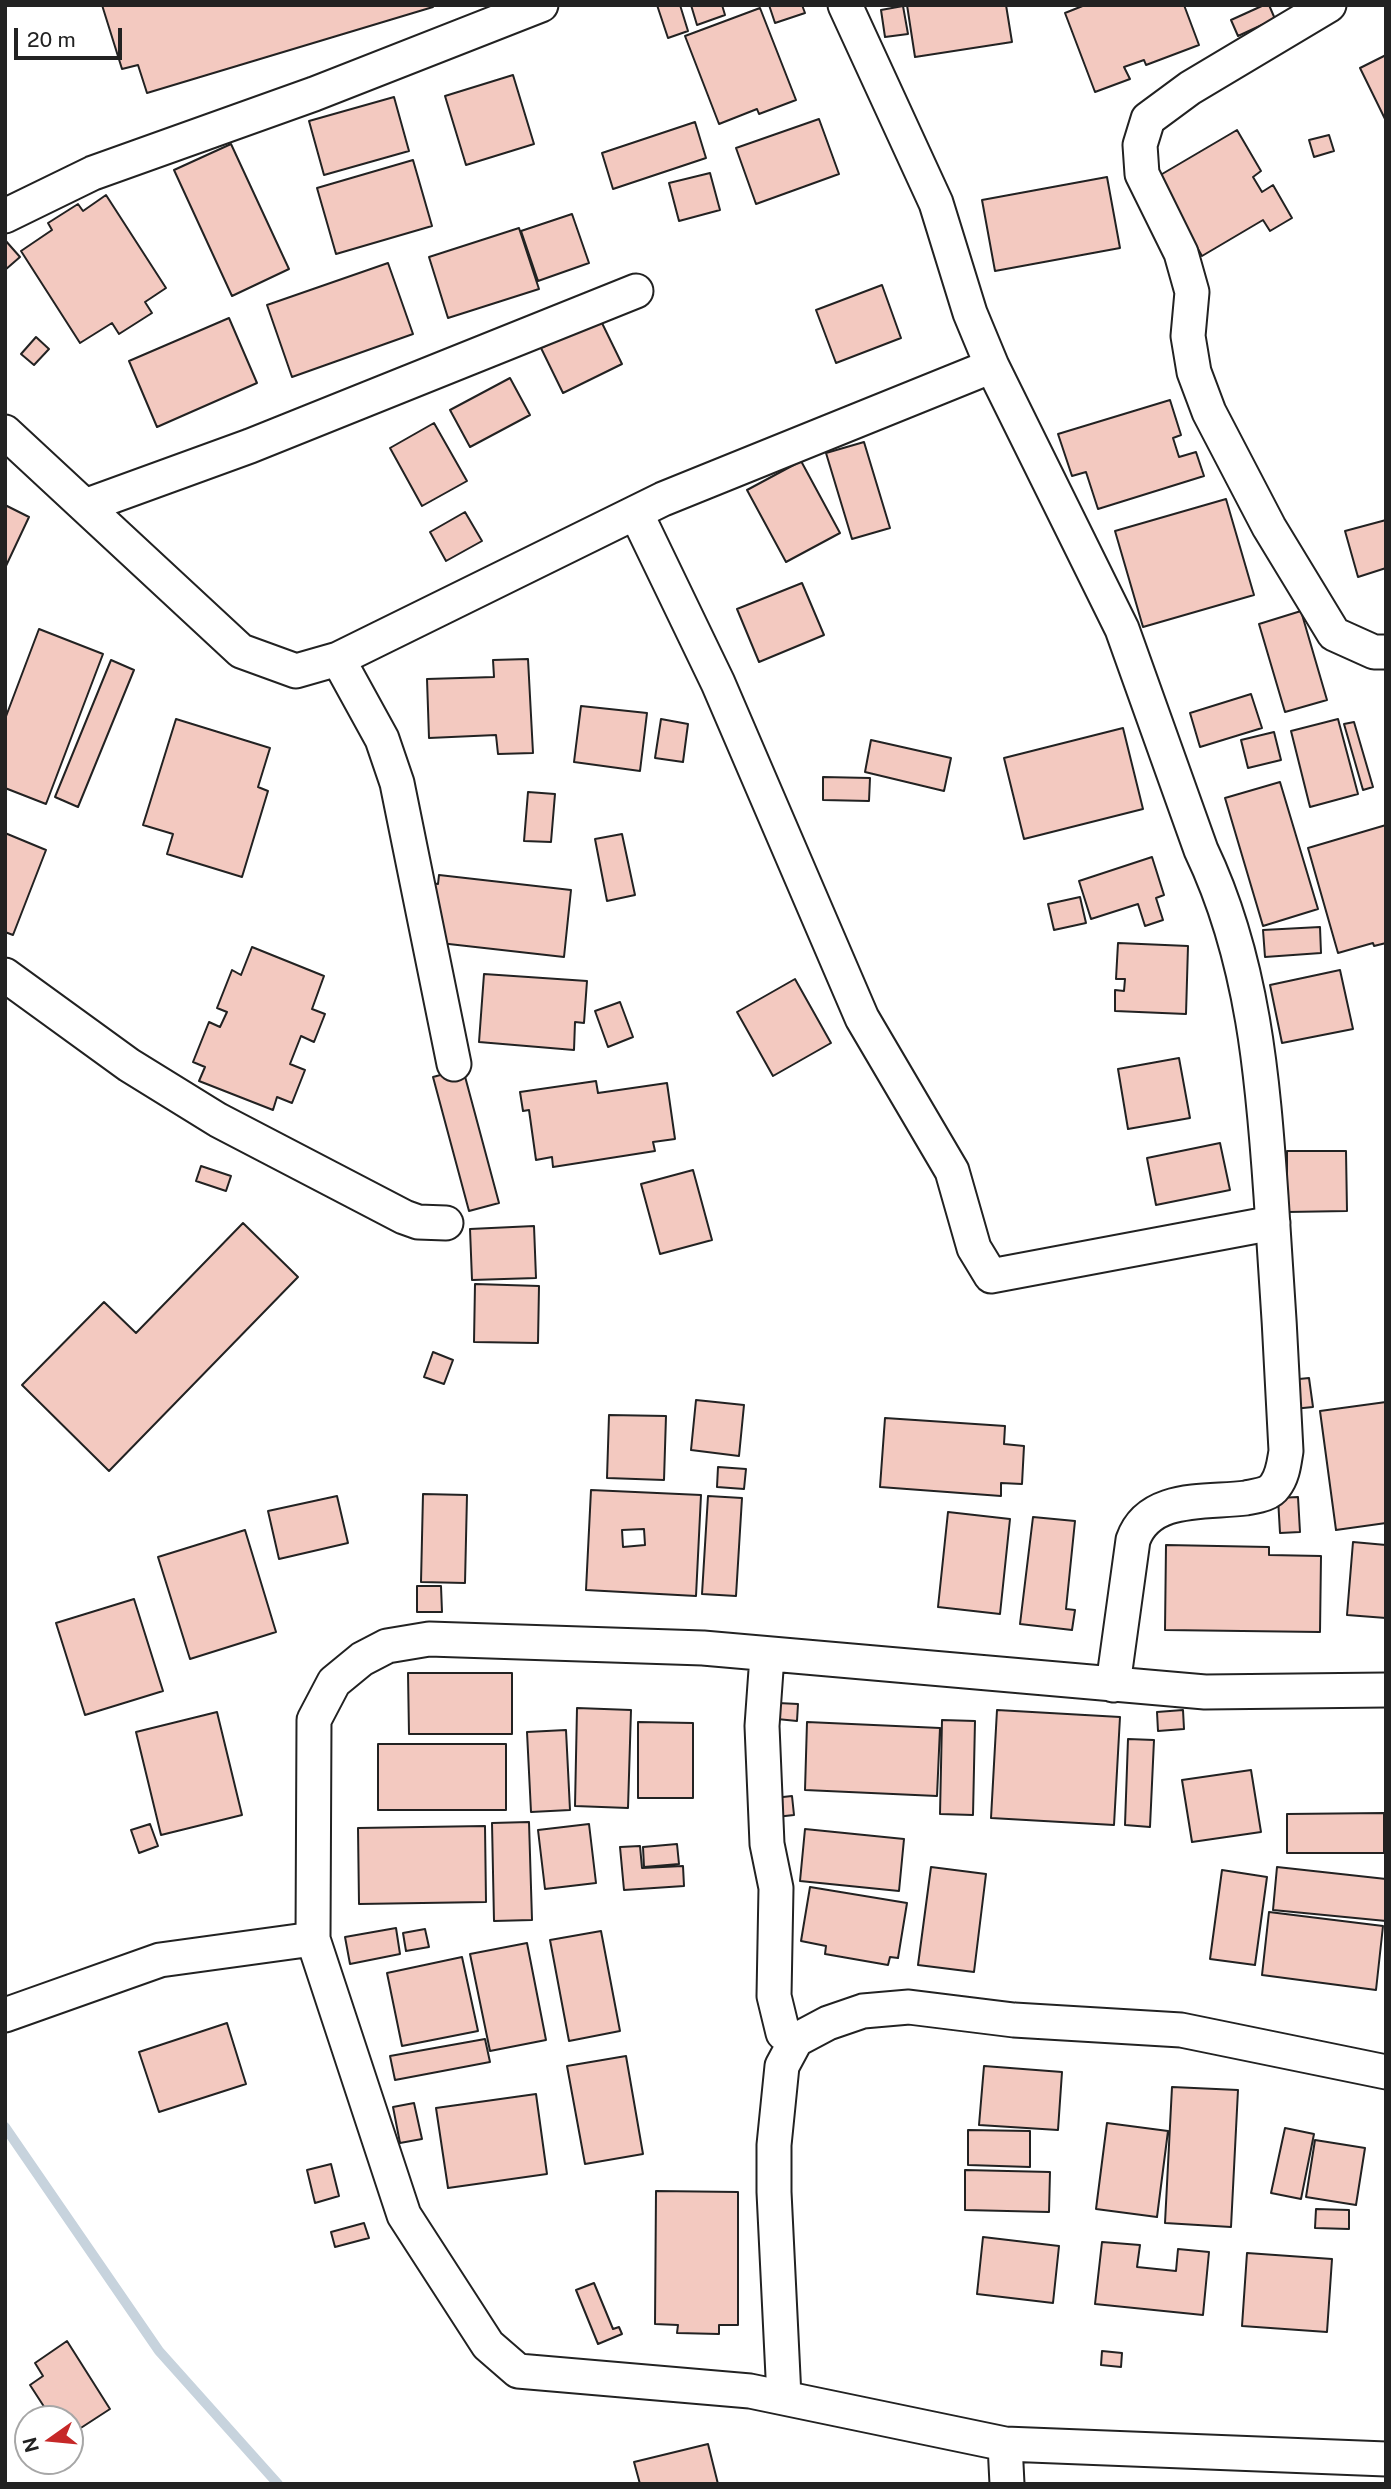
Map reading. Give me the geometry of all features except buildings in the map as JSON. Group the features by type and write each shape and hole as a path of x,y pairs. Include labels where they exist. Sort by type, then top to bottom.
{"street":[{"path":"5,216 93,173 314,94 541,5"},
{"path":"845,5 936,203 970,313 992,366 1122,629 1201,850 1216,882 1249,989 1259,1051 1273,1223 1285,1438 1283,1471 1274,1489 1259,1496 1172,1506 1154,1511 1139,1523 1133,1540 1113,1685"},
{"path":"1329,5 1190,88 1148,118 1140,145 1142,174 1181,253 1192,292 1188,336 1194,372 1209,412 1269,527 1334,634 1374,652 1386,652"},
{"path":"85,506 250,446 636,291"},
{"path":"5,432 240,651 296,671 338,659 695,485 992,366"},
{"path":"636,513 718,683 862,1018 952,1171 974,1248 991,1276 1273,1223"},
{"path":"338,659 382,739 397,783 454,1064"},
{"path":"5,975 129,1065 218,1120 404,1217 418,1222 446,1223"},
{"path":"1386,1690 1205,1692 880,1662 767,1656 703,1648 429,1639 387,1646 362,1659 334,1682 314,1720 313,1939 404,2215 488,2345 517,2371 750,2391 1005,2444 1386,2459"},
{"path":"767,1656 762,1726 767,1844 776,1888 774,1996 783,2033 796,2040"},
{"path":"5,2015 160,1960 313,1939"},
{"path":"785,2397 774,2145 782,2066 796,2040 828,2023 863,2011 909,2007 1014,2020 1181,2030 1386,2072"},
{"path":"1005,2444 1007,2484"}],"waterway":[{"path":"5,2127 159,2351 278,2484"}]}
